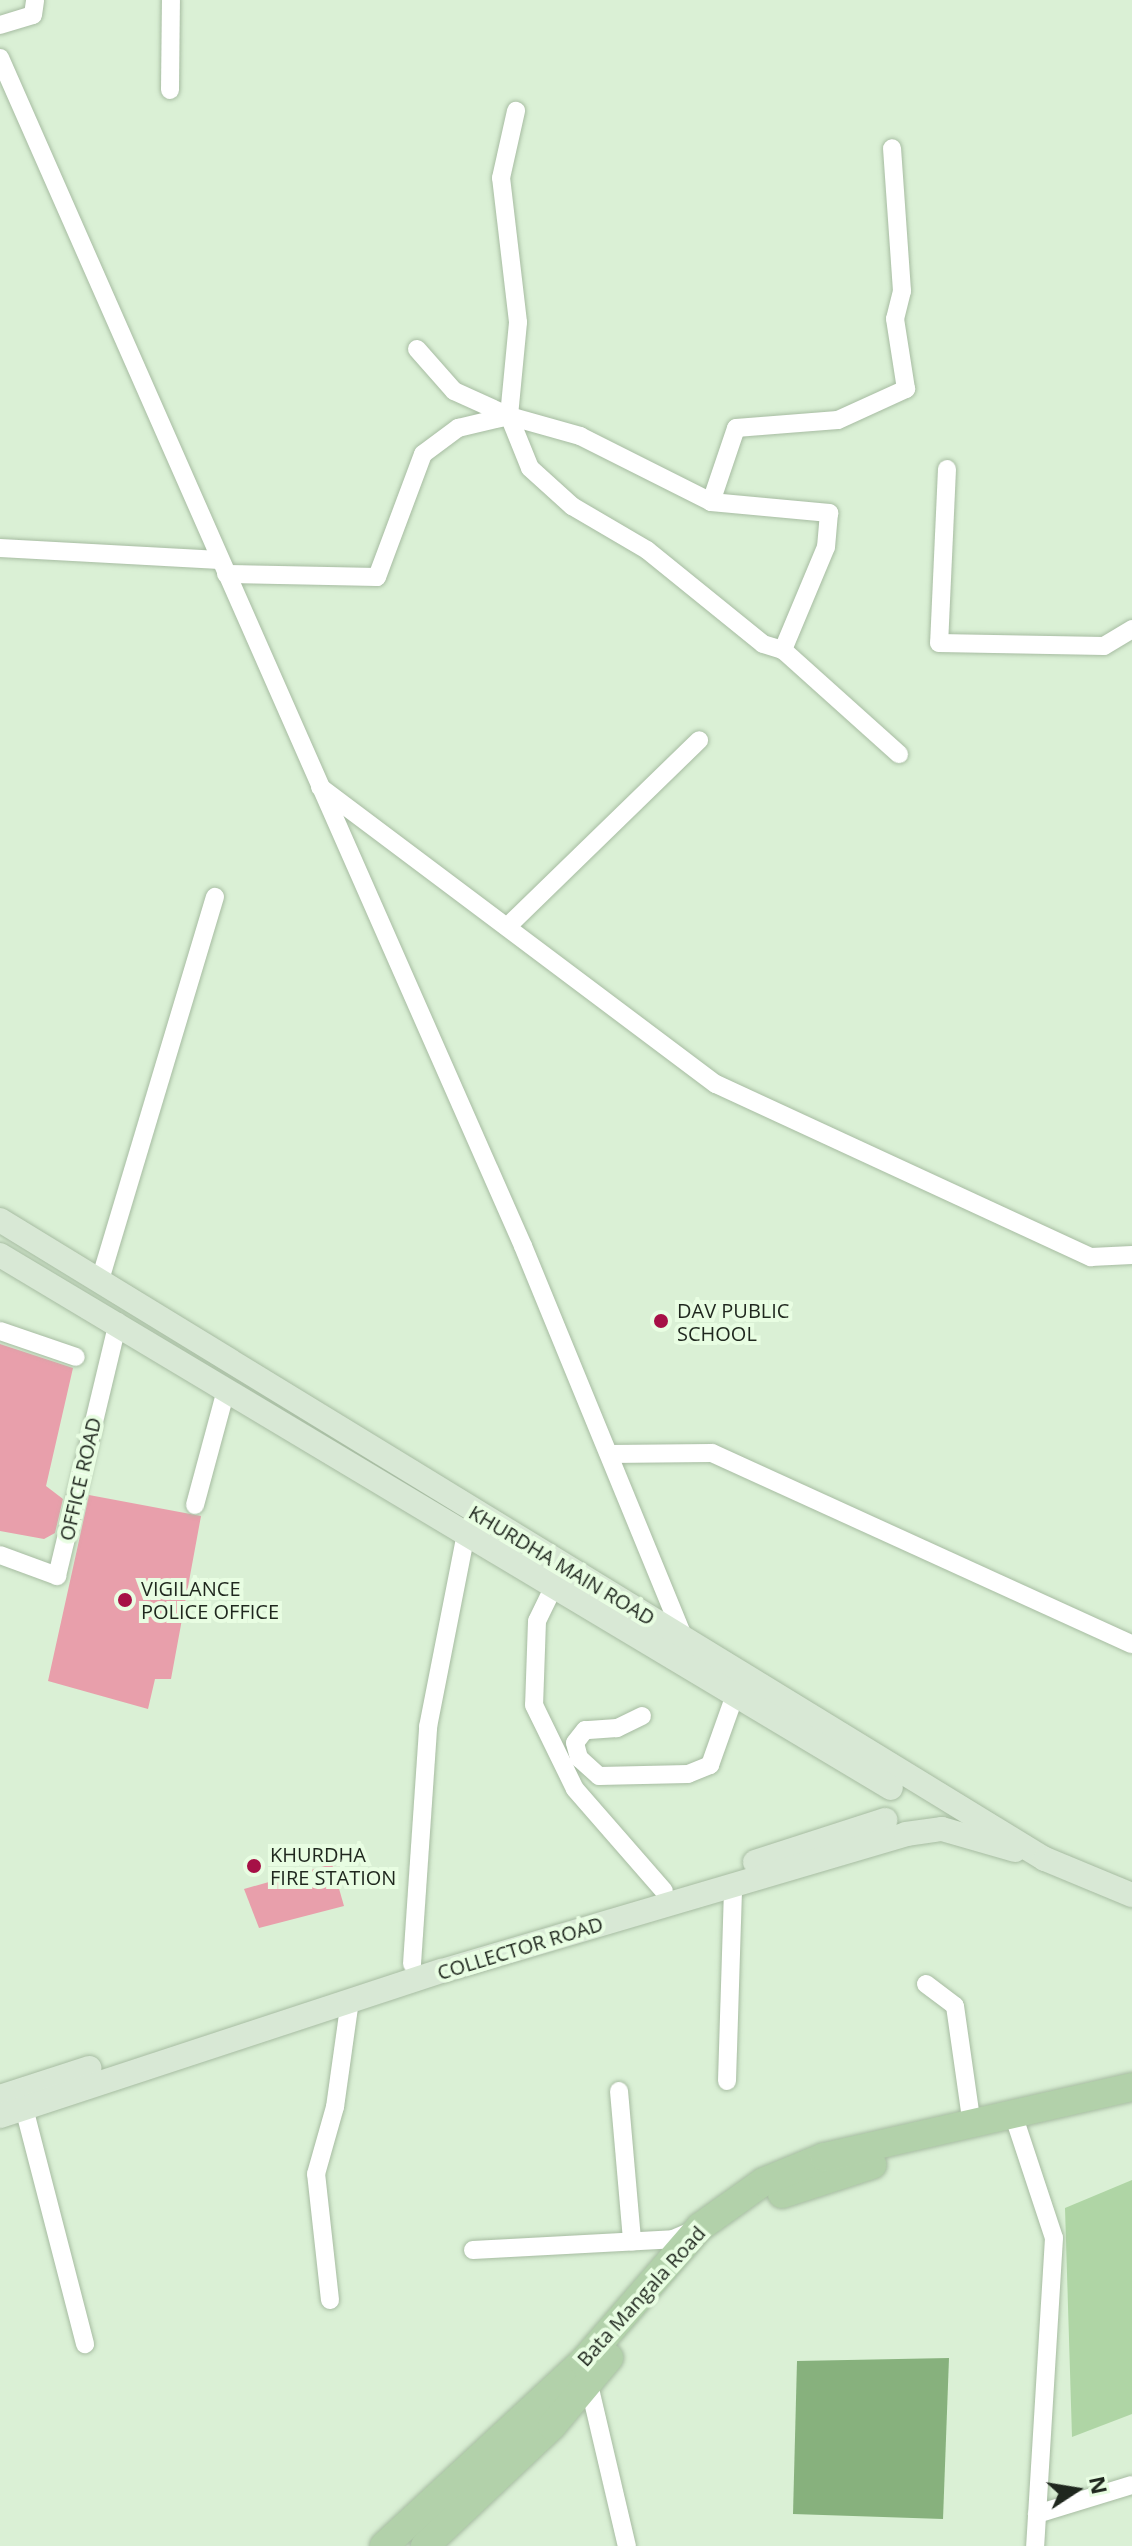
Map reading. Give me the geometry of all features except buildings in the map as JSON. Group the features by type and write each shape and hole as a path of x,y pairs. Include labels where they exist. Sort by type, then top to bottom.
{"main road":[{"name":"KHURDHA MAIN ROAD","path":"0,1220 100,1280 279,1396 920,1780 1045,1859 1132,1895"},
{"name":"KHURDHA MAIN ROAD","path":"0,1255 118,1322 226,1390 736,1692 891,1788"},
{"path":"906,1834 885,1820 891,1788 920,1780"},
{"path":"942,1829 945,1796"},
{"name":"COLLECTOR ROAD","path":"0,2116 412,1964 664,1891 885,1820"},
{"name":"COLLECTOR ROAD","path":"0,2097 283,2013 350,2000 906,1834 942,1829 1045,1859"},
{"name":"Bata Mangala Road","path":"425,2546 706,2243 773,2197 1132,2087"},
{"name":"Bata Mangala Road","path":"384,2546 586,2373 700,2227 763,2182 824,2157 972,2126 1016,2122 1132,2098"}],"street":[{"path":"0,25 33,15 35,0"},
{"path":"170,90 171,0"},
{"path":"0,58 320,786 609,1454 684,1638"},
{"path":"516,111 501,178 518,322 509,416 530,468 572,506 647,550 763,644 783,650 899,754"},
{"path":"711,502 736,428 838,420 906,389 895,319 902,291 892,148"},
{"path":"417,349 454,391 509,416 580,436 711,502 829,513 826,547 783,650"},
{"path":"0,548 377,577 423,454 458,428 509,416"},
{"path":"947,469 939,643 1104,646 1132,629"},
{"path":"507,927 699,740"},
{"path":"320,786 716,1084 1091,1257 1132,1255"},
{"path":"100,1280 215,897"},
{"name":"OFFICE ROAD","path":"0,1555 57,1576 118,1322"},
{"path":"0,1331 76,1357"},
{"path":"195,1505 226,1390"},
{"path":"609,1454 712,1453 1132,1644"},
{"path":"412,1964 428,1727 466,1533"},
{"path":"555,1584 537,1621 534,1705 575,1789 664,1891"},
{"path":"642,1716 585,1730 575,1743 579,1758 599,1776 688,1774 710,1765 736,1692"},
{"path":"727,2081 733,1885"},
{"path":"926,1984 955,2006 972,2126"},
{"path":"330,2300 316,2174 335,2107 350,2000"},
{"path":"619,2091 632,2241"},
{"path":"24,2108 85,2344"},
{"path":"1016,2122 1054,2238 1035,2546"},
{"path":"473,2250 632,2241 700,2227"},
{"path":"586,2373 627,2546"},
{"path":"1037,2514 1132,2485"}],"shaded area":[{"path":"1132,2180 1132,2414 1072,2437 1065,2208"},
{"path":"949,2358 943,2519 793,2514 797,2361"}],"place":[{"name":"DAV PUBLIC SCHOOL","path":"661,1321"},
{"name":"VIGILANCE POLICE OFFICE","path":"125,1600"},
{"name":"KHURDHA FIRE STATION","path":"254,1866"}]}
